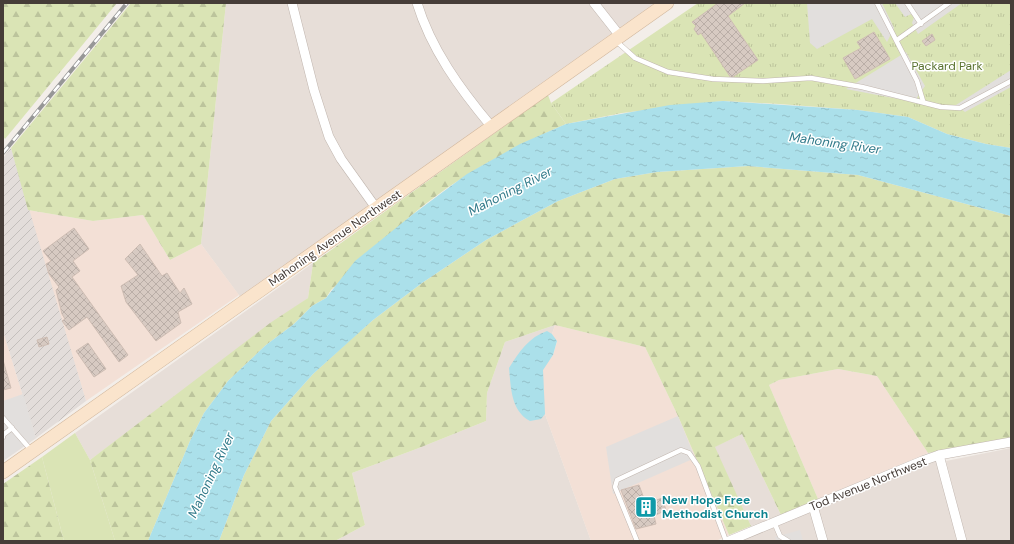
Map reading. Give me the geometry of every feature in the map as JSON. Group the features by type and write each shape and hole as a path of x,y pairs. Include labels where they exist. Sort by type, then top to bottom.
{"main road":[{"name":"Mahoning Avenue Northwest","path":"3,472 490,126 666,3"}],"street":[{"path":"292,3 314,90 328,137 341,159 376,208"},
{"path":"417,3 430,38 441,59 490,126"},
{"path":"594,3 618,38"},
{"name":"Tod Avenue Northwest","path":"728,541 939,455 1011,442"},
{"path":"939,455 962,541"},
{"path":"813,506 823,541"}],"lane":[{"path":"878,3 917,81 923,101"},
{"path":"907,3 922,24"},
{"path":"897,40 922,24 949,3"},
{"path":"618,38 635,58 668,72 713,79 763,81 811,78 862,87 923,101 941,107 960,108 1011,81"},
{"path":"3,418 32,451"},
{"path":"3,437 12,428"},
{"path":"636,541 615,487 617,480 681,450 689,453 698,466 728,541"},
{"path":"774,522 780,536 788,541"}],"shaded area":[{"path":"226,3 667,3 244,302 201,244"},
{"path":"807,3 882,3 894,28 887,42 872,19 817,49 810,43"},
{"path":"895,3 962,3 918,34 912,23 914,17 911,14 905,17"},
{"path":"906,52 925,86 914,102 846,89"},
{"path":"1011,70 1011,87 965,112 956,105"},
{"path":"11,148 86,401 36,438 3,331 3,158"},
{"path":"28,210 93,221 143,215 170,260 201,244 239,295 86,401"},
{"path":"313,263 308,298 90,460 75,433"},
{"path":"555,325 552,334 545,414 591,541 335,541 365,525 352,473 486,421 487,393 505,342"},
{"path":"555,325 645,347 678,416 729,535 716,541 591,541 545,414 543,370 553,355 557,342 552,334"},
{"path":"3,331 36,438 3,461"},
{"path":"838,369 877,376 928,453 818,499 769,385 779,380"},
{"path":"23,394 36,438 3,461 3,401"},
{"path":"678,416 695,458 613,494 606,447"},
{"path":"742,434 781,515 751,526 714,447"},
{"path":"1011,448 1011,541 966,541 946,461"},
{"path":"939,455 962,541 729,541"},
{"path":"800,530 803,541 777,541 775,537"}],"green space":[{"path":"3,3 117,3 5,139 3,136"},
{"path":"131,3 226,3 201,244 170,260 143,215 93,221 28,210 11,148"},
{"name":"Packard Park","path":"698,3 1011,3 1011,148 986,144 947,134 908,117 858,110 779,104 723,101 622,113 566,124 551,103"},
{"path":"548,95 551,103 566,124 505,153 466,175 430,201 381,243 331,290 326,298 312,306 294,324 266,345 228,381 204,413 190,441 148,541 115,541 90,460 270,323 308,298 313,263"},
{"path":"748,166 858,175 1011,216 1011,438 928,453 877,376 838,369 779,380 769,385 818,499 781,515 742,434 715,447 751,526 729,535 678,416 645,347 555,325 505,342 487,393 486,421 352,473 365,525 335,541 219,541 244,475 271,421 313,374 349,341 373,320 422,283 486,240 558,201 615,179 657,172"},
{"path":"75,433 90,460 115,541 64,541 42,457"},
{"path":"42,457 64,541 3,541 3,484"}],"water":[{"name":"Mahoning River","path":"723,101 858,110 908,117 947,134 986,144 1011,148 1011,216 858,175 748,166 657,172 615,179 558,201 486,240 422,283 373,320 313,374 271,421 244,475 219,541 148,541 190,441 204,413 228,381 266,345 294,324 312,306 326,298 355,261 412,215 467,174 520,144 566,124 670,105"},
{"path":"547,331 552,334 557,341 553,355 543,370 545,414 541,419 530,421 519,411 513,398 509,368 530,341"}],"building":[{"path":"718,3 745,3 728,16 758,60 731,78 701,33 698,35 694,29 696,26 692,22"},
{"path":"874,32 890,59 855,79 843,58 861,48 857,42"},
{"path":"932,34 935,40 926,46 922,41"},
{"path":"74,228 89,249 73,261 80,271 72,277 128,355 119,362 87,317 69,330 62,321 65,319 62,314 56,290 59,287 49,274 46,264 51,261 43,251"},
{"path":"140,244 162,276 167,273 180,293 184,288 192,304 178,312 181,323 156,341 126,302 121,286 138,275 125,259"},
{"path":"47,337 49,344 39,347 37,340"},
{"path":"88,343 106,369 94,377 76,351"},
{"path":"3,360 11,388 3,390"},
{"name":"New Hope Free Methodist Church","path":"639,485 646,504 662,498 666,510 654,516 656,524 636,529 621,490"}],"railway":[{"path":"3,153 127,3"}],"place":[{"name":"New Hope Free Methodist Church","path":"646,507"}]}
